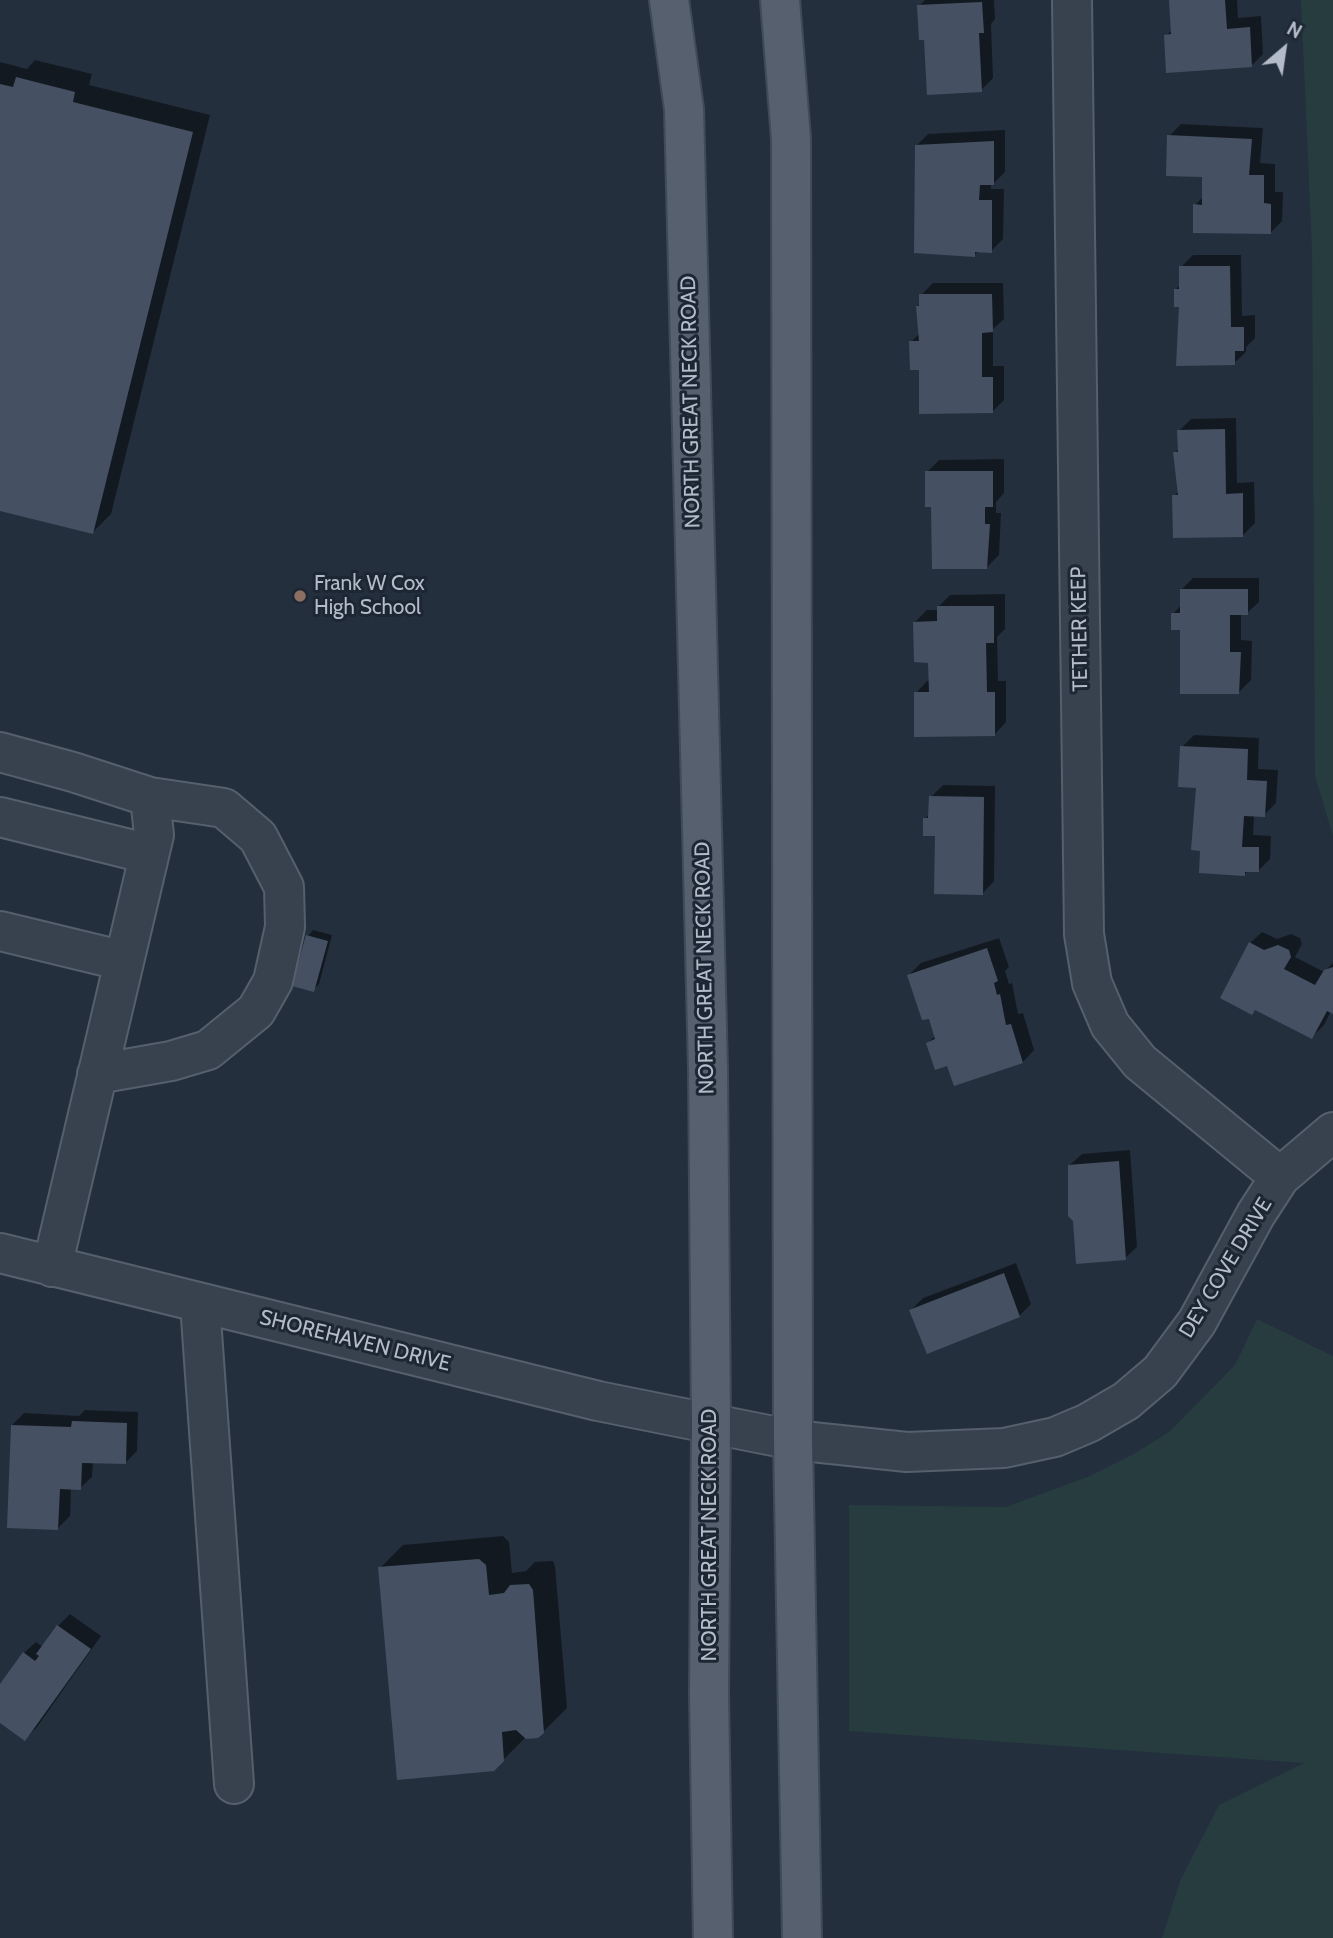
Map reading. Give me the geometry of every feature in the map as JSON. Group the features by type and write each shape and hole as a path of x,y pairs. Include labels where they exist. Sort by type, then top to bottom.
{"main road":[{"name":"NORTH GREAT NECK ROAD","path":"669,0 684,109 708,1069 711,1423 709,1694 713,1938"},
{"path":"780,0 791,139 793,1440 802,1938"}],"street":[{"name":"TETHER KEEP","path":"1072,0 1084,934 1090,971 1110,1025 1140,1062 1280,1177"},
{"path":"0,752 150,797 224,808 258,837 284,887 285,928 273,981 256,1010 208,1050 97,1074"},
{"path":"52,1267 153,835 150,797"},
{"path":"0,817 149,854"},
{"path":"0,931 124,961"},
{"name":"DEY COVE DRIVE","path":"711,1423 793,1440 907,1452 1004,1447 1055,1437 1088,1423 1126,1401 1160,1372 1197,1322 1256,1214 1280,1177 1333,1132"},
{"name":"SHOREHAVEN DRIVE","path":"0,1253 598,1401 711,1423"},
{"path":"201,1304 234,1784"}],"green space":[{"path":"1301,0 1333,0 1333,836 1315,776 1312,250"},
{"path":"1257,1319 1333,1356 1333,1938 1162,1938 1180,1881 1219,1805 1304,1763 849,1731 849,1505 1006,1507 1090,1476 1169,1432 1235,1365"}],"building":[{"path":"1169,0 1225,0 1227,29 1250,27 1252,67 1166,73 1164,35 1171,34"},
{"path":"982,2 984,33 979,33 982,92 927,95 924,40 919,40 917,5"},
{"path":"16,77 75,92 73,102 193,132 93,534 0,511 0,84 13,87"},
{"path":"1167,135 1252,139 1249,175 1264,175 1264,203 1271,204 1271,234 1193,233 1193,204 1202,205 1202,177 1166,176"},
{"path":"994,141 994,185 980,185 979,200 992,200 992,253 975,252 975,257 914,253 915,145"},
{"path":"1179,266 1230,266 1231,327 1244,327 1244,351 1235,351 1235,365 1176,366 1179,307 1174,307 1174,289 1179,289"},
{"path":"919,294 992,294 993,332 982,333 982,377 993,377 993,413 919,414 919,370 910,370 909,341 919,341 916,306 919,306"},
{"path":"1225,429 1226,494 1243,493 1243,537 1173,538 1172,495 1178,495 1173,452 1178,452 1177,430"},
{"path":"925,471 993,471 993,507 985,507 985,524 990,524 987,569 932,569 931,507 925,507"},
{"path":"1180,589 1248,589 1248,615 1230,615 1230,652 1241,652 1239,694 1180,694 1180,630 1171,630 1171,613 1180,613"},
{"path":"937,606 994,606 994,643 986,643 987,692 995,692 995,736 914,737 914,692 929,692 928,663 914,662 913,622 937,621"},
{"path":"1180,746 1248,749 1247,780 1267,781 1265,817 1244,816 1242,847 1259,847 1259,872 1245,872 1245,876 1199,873 1200,851 1191,850 1196,788 1178,787"},
{"path":"929,796 984,797 983,895 934,894 935,836 923,836 923,818 928,818"},
{"path":"306,935 328,941 314,992 292,986"},
{"path":"1249,942 1264,950 1278,945 1289,950 1291,957 1284,969 1315,985 1324,970 1333,967 1333,1014 1327,1011 1312,1039 1255,1010 1252,1015 1220,998"},
{"path":"987,948 998,981 994,983 997,995 1000,994 1006,1025 1011,1024 1023,1063 954,1086 947,1066 935,1070 926,1043 935,1039 929,1019 922,1020 907,975"},
{"path":"1119,1161 1126,1260 1076,1264 1073,1221 1068,1216 1068,1165"},
{"path":"1004,1273 1020,1317 927,1354 909,1310"},
{"path":"72,1421 127,1423 126,1464 82,1463 81,1490 60,1489 58,1530 7,1528 11,1425 71,1427"},
{"path":"479,1559 486,1565 489,1595 504,1593 510,1585 529,1584 533,1590 544,1733 538,1738 526,1739 516,1730 502,1732 504,1761 494,1771 397,1780 378,1567"},
{"path":"57,1625 91,1649 25,1741 0,1723 0,1684 23,1652 35,1661 39,1656 36,1654"}],"place":[{"name":"Frank W Cox High School","path":"300,596"}]}
